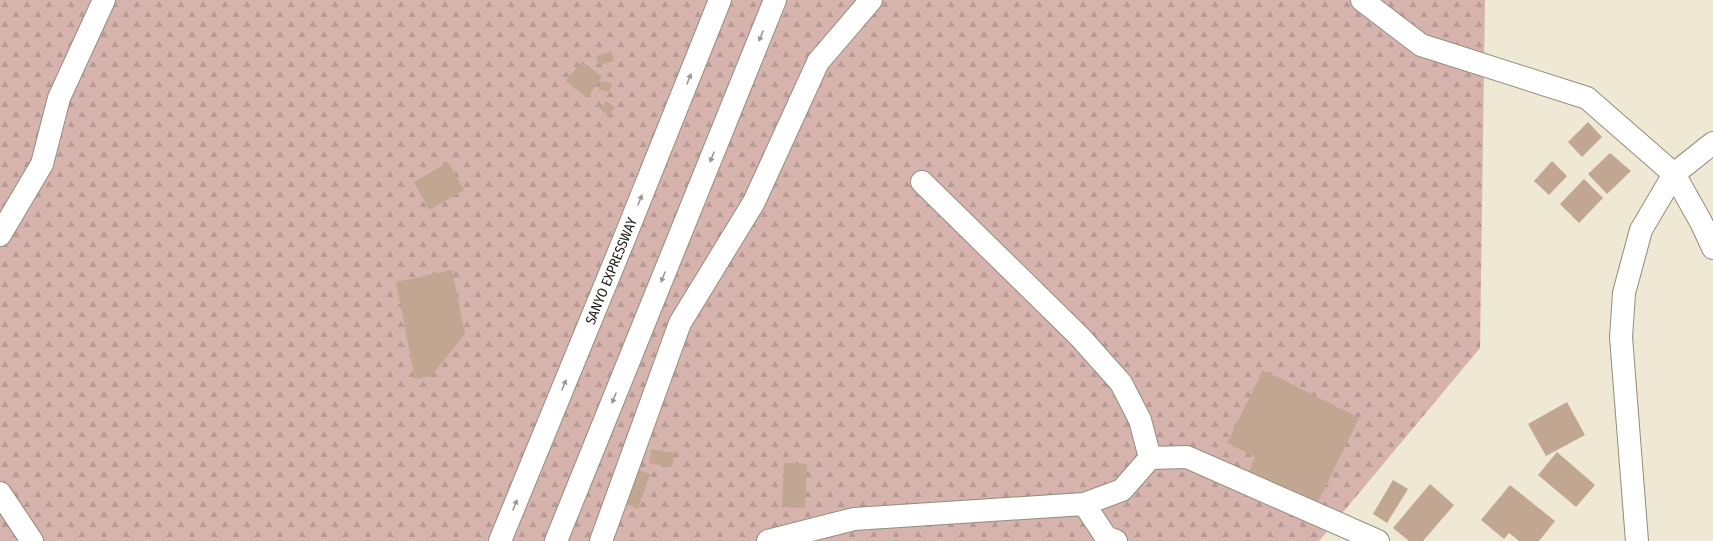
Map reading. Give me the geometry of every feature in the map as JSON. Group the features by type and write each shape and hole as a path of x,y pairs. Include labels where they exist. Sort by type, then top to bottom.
{"main road":[{"path":"0,235 42,164 59,98 104,0"},
{"name":"SANYO EXPRESSWAY","path":"500,541 628,232 720,0"},
{"path":"556,541 775,0"},
{"path":"601,541 680,323 754,202 818,62 871,0"},
{"path":"1362,0 1421,45 1588,98 1674,174 1701,222 1713,248"},
{"path":"1637,541 1621,337 1624,293 1641,230 1674,174 1713,142"},
{"path":"922,182 1080,336 1121,383 1140,420 1150,458"},
{"path":"768,541 854,519 1084,504 1122,490 1150,458 1187,457 1378,541"},
{"path":"0,493 32,541"},
{"path":"1084,504 1106,537 1116,541"}],"green space":[{"path":"0,0 1485,0 1480,348 1319,541 0,541"}],"building":[{"path":"611,52 614,61 599,65 596,56"},
{"path":"582,61 602,77 587,98 566,81"},
{"path":"601,81 612,84 609,92 599,90"},
{"path":"606,101 615,107 609,116 600,109"},
{"path":"1588,122 1602,137 1582,157 1568,142"},
{"path":"1610,153 1631,171 1607,194 1588,174"},
{"path":"1552,161 1567,176 1549,195 1534,181"},
{"path":"448,162 464,190 429,210 414,182"},
{"path":"1584,179 1603,198 1579,223 1560,204"},
{"path":"452,270 465,334 431,376 415,379 396,282"},
{"path":"1263,370 1359,418 1317,504 1249,471 1255,457 1227,443"},
{"path":"1567,402 1585,435 1546,456 1528,424"},
{"path":"651,449 675,453 672,467 649,463"},
{"path":"1557,452 1595,485 1576,507 1538,475"},
{"path":"784,463 807,464 805,508 782,507"},
{"path":"634,469 650,474 638,509 623,503"},
{"path":"1393,480 1408,489 1387,523 1373,514"},
{"path":"1430,484 1454,505 1423,541 1409,541 1393,528"},
{"path":"1510,485 1555,521 1539,541 1519,541 1509,533 1504,539 1481,520"}]}
